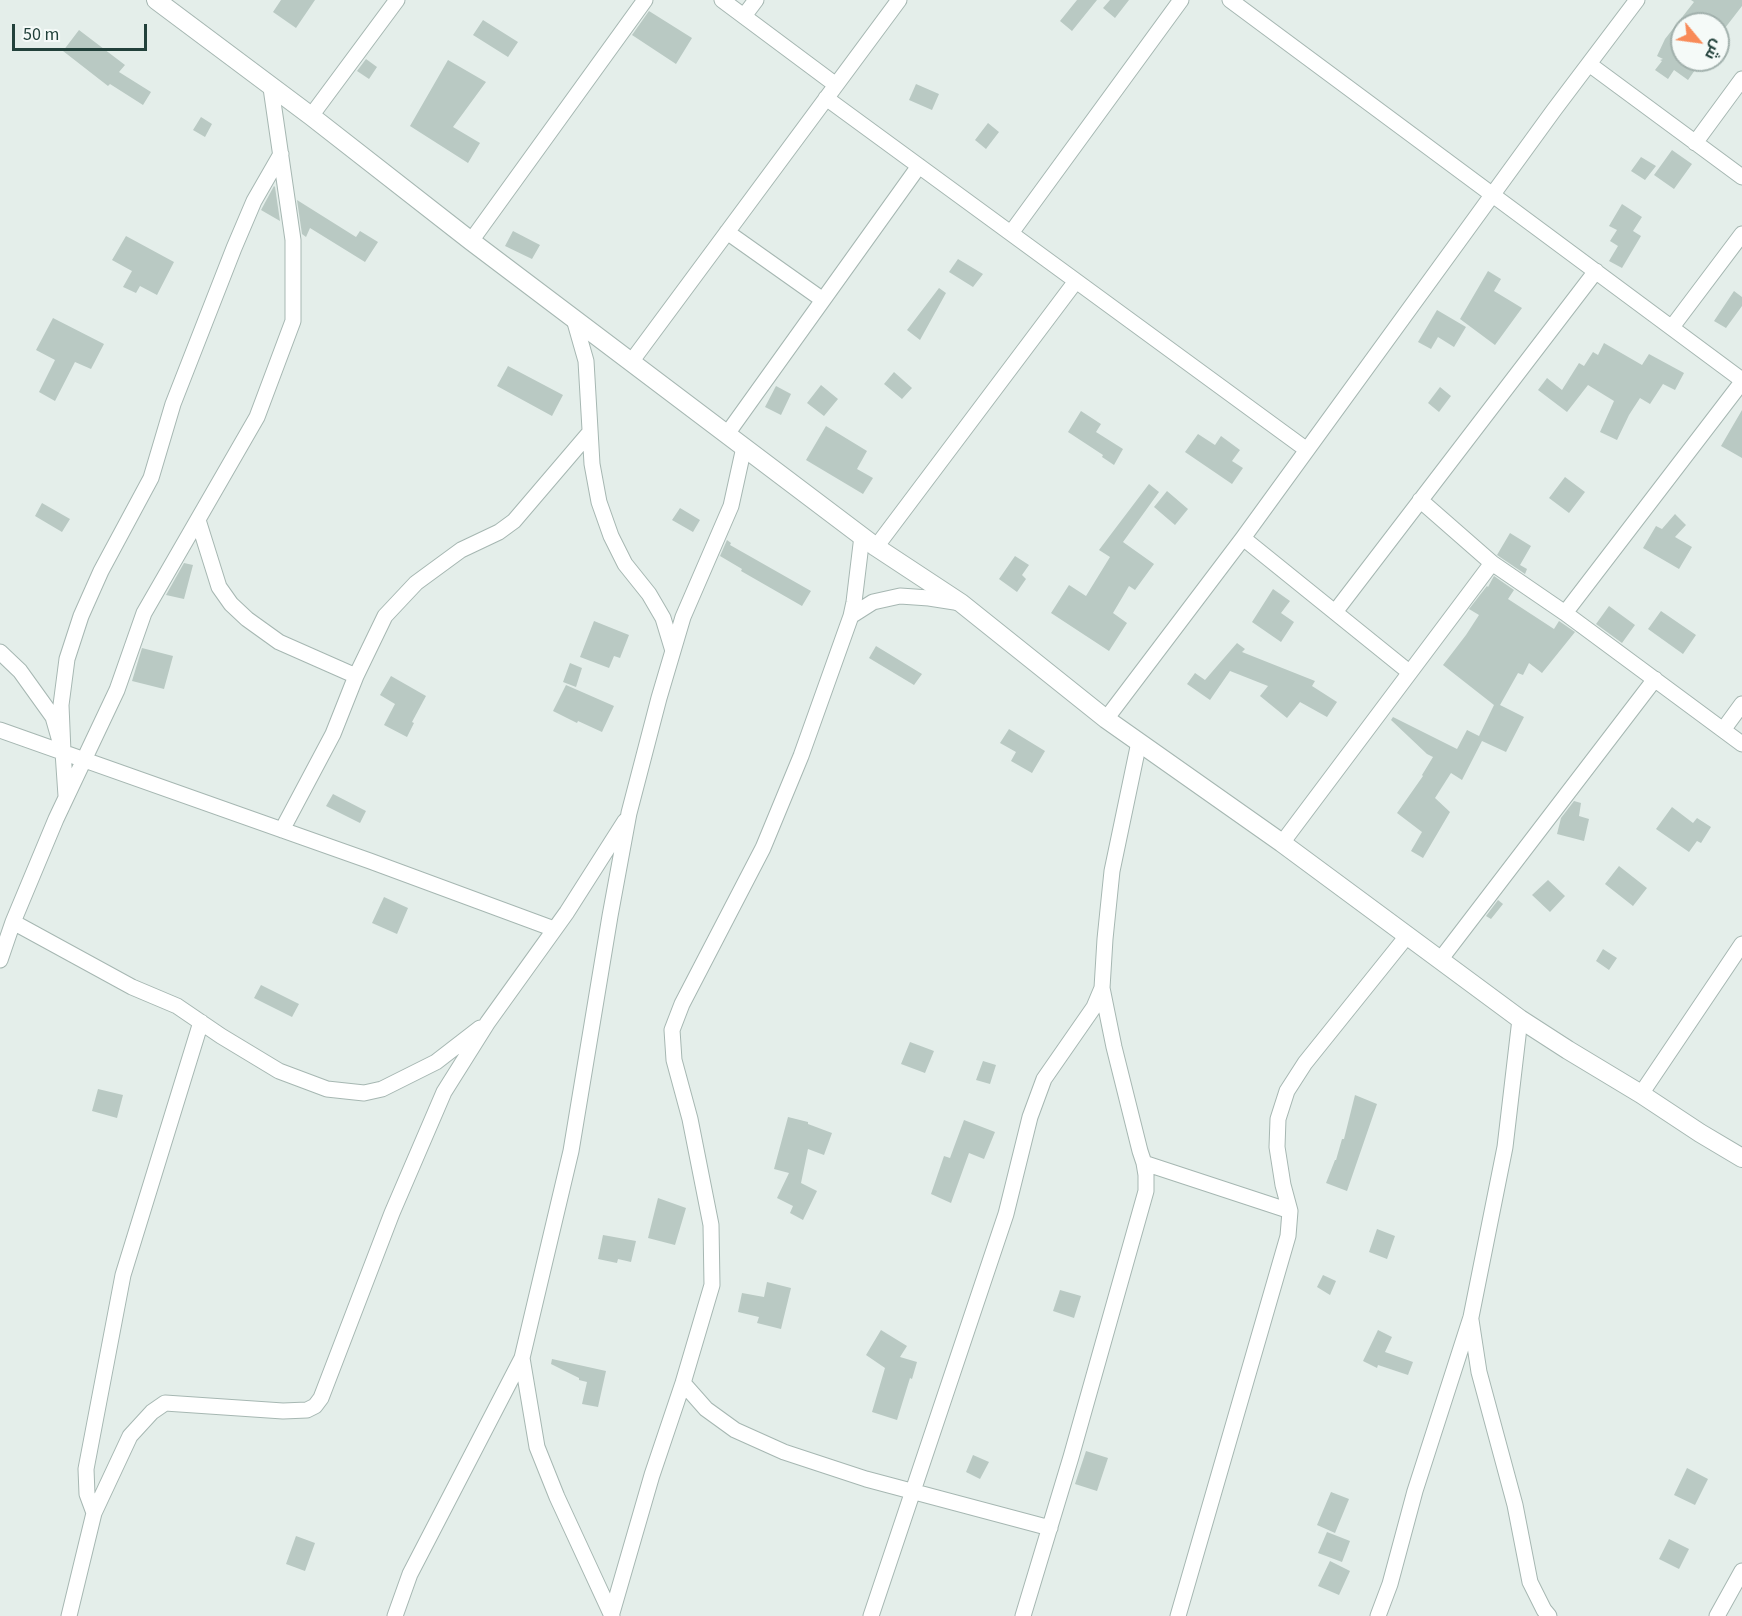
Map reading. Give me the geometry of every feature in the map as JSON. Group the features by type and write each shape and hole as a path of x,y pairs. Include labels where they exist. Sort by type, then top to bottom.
{"street":[{"path":"156,0 869,541 961,603 1106,719 1282,843 1520,1019 1742,1158"},
{"path":"311,117 397,0"},
{"path":"471,241 645,0"},
{"path":"722,0 836,85"},
{"path":"744,16 756,0"},
{"path":"631,362 899,0"},
{"path":"1011,233 1181,0"},
{"path":"1230,0 1742,381 1565,613"},
{"path":"1106,719 1243,538 1636,0"},
{"path":"1589,64 1742,177"},
{"path":"1695,143 1742,79"},
{"path":"0,960 13,922 56,819 117,690 144,613 257,417 293,321 293,240 271,88"},
{"path":"826,98 1307,450"},
{"path":"66,797 61,705 67,659 81,616 101,571 151,478 173,404 234,248 254,201 282,154"},
{"path":"727,434 919,165"},
{"path":"727,232 823,300"},
{"path":"1672,327 1742,234"},
{"path":"1335,612 1596,271"},
{"path":"612,1614 652,1475 712,1285 711,1225 690,1119 674,1060 672,1030 682,1004 763,848 801,756 851,616 869,541 1076,281"},
{"path":"574,319 586,361 592,464 599,502 611,536 625,564 649,594 663,618 673,651"},
{"path":"282,830 333,734 356,675 385,616 416,584 461,550 499,532 514,521 590,432"},
{"path":"395,1616 410,1574 522,1358 571,1150 629,813 683,617 731,506 744,447"},
{"path":"1420,500 1492,562 1742,744"},
{"path":"198,520 219,587 231,604 247,619 279,642 356,675"},
{"path":"1243,538 1409,672"},
{"path":"1282,843 1492,562"},
{"path":"851,616 873,602 900,596 961,603"},
{"path":"0,652 20,671 53,717 63,752"},
{"path":"1440,960 1655,679"},
{"path":"1723,730 1742,704"},
{"path":"0,730 554,929"},
{"path":"1023,1616 1146,1191 1144,1163 1114,1047 1102,988 1112,871 1138,742"},
{"path":"69,1616 94,1512 130,1436 152,1412 165,1403 283,1411 307,1410 315,1406 321,1398 392,1213 444,1092 488,1022 567,912 629,813"},
{"path":"13,922 132,987 177,1006 279,1071 327,1089 364,1093 382,1089 436,1062 488,1022"},
{"path":"1178,1616 1288,1236 1290,1211 1277,1147 1278,1119 1287,1091 1305,1063 1407,936"},
{"path":"1641,1094 1742,944"},
{"path":"871,1616 1006,1214 1030,1117 1044,1079 1094,1006 1102,988"},
{"path":"1379,1615 1390,1584 1415,1491 1471,1317 1505,1147 1520,1019"},
{"path":"94,1512 87,1494 86,1469 123,1275 201,1022"},
{"path":"1144,1163 1290,1211"},
{"path":"1471,1317 1479,1372 1515,1505 1530,1582 1549,1616"},
{"path":"522,1358 537,1448 557,1497 612,1614"},
{"path":"682,1383 706,1409 735,1430 784,1452 866,1479 1050,1528"},
{"path":"1717,1616 1742,1571"}],"building":[{"path":"281,0 315,0 296,28 273,12"},
{"path":"1077,0 1097,0 1072,31 1060,21"},
{"path":"1110,0 1129,0 1115,18 1103,8"},
{"path":"1691,0 1742,0 1742,6 1730,22 1730,12 1686,12 1694,2"},
{"path":"649,11 692,38 676,64 632,35"},
{"path":"483,20 518,42 508,57 473,35"},
{"path":"79,30 125,65 119,72 151,92 143,105 110,84 108,86 63,51"},
{"path":"1670,33 1670,72 1673,72 1668,79 1655,70 1662,61 1660,60 1663,59 1657,56"},
{"path":"366,59 377,67 369,79 357,71"},
{"path":"448,60 486,82 453,127 480,143 468,163 410,126"},
{"path":"1677,72 1694,72 1688,80"},
{"path":"916,84 939,94 932,110 909,100"},
{"path":"201,117 212,124 205,137 193,130"},
{"path":"988,123 999,132 986,149 975,140"},
{"path":"1672,150 1692,164 1674,189 1654,175"},
{"path":"1641,157 1656,166 1645,180 1631,171"},
{"path":"275,187 280,221 261,210"},
{"path":"297,200 356,237 360,231 378,242 365,262 310,228 306,237 302,234"},
{"path":"1622,204 1642,217 1633,231 1641,236 1622,268 1609,261 1618,246 1610,241 1617,230 1609,226"},
{"path":"513,231 540,245 532,259 505,246"},
{"path":"126,236 174,262 157,295 140,286 136,293 123,287 132,271 112,260"},
{"path":"958,259 983,274 973,287 949,272"},
{"path":"1488,271 1501,279 1494,291 1522,308 1495,345 1460,319"},
{"path":"939,288 946,293 920,340 907,330"},
{"path":"1734,291 1742,297 1742,306 1726,328 1714,321"},
{"path":"1437,310 1466,327 1454,347 1438,337 1431,349 1418,342"},
{"path":"53,318 104,344 91,369 75,362 55,401 39,392 55,360 36,350"},
{"path":"1604,343 1642,365 1649,354 1684,373 1675,390 1663,384 1650,404 1640,398 1617,440 1600,432 1614,401 1588,385 1567,412 1538,390 1547,378 1562,390 1579,363 1584,366 1593,352 1598,355"},
{"path":"508,366 563,395 552,416 497,386"},
{"path":"894,372 912,388 902,399 884,384"},
{"path":"821,385 838,399 824,416 807,403"},
{"path":"776,386 791,394 781,415 765,407"},
{"path":"1440,387 1451,396 1439,412 1428,403"},
{"path":"1742,410 1742,458 1721,446"},
{"path":"1081,411 1101,424 1096,432 1123,449 1114,465 1068,432"},
{"path":"826,426 867,451 857,469 873,478 863,494 806,460"},
{"path":"1198,434 1215,445 1221,436 1240,450 1232,461 1243,468 1232,484 1185,452"},
{"path":"1565,477 1585,492 1569,513 1549,498"},
{"path":"1149,484 1159,492 1123,542 1154,564 1135,590 1129,586 1113,613 1127,623 1109,651 1051,613 1069,585 1086,596 1110,557 1099,550"},
{"path":"1167,491 1188,509 1175,525 1154,507"},
{"path":"42,503 70,519 62,532 35,516"},
{"path":"680,508 700,520 693,532 672,520"},
{"path":"1675,514 1686,525 1675,537 1692,547 1679,569 1643,548 1656,526 1662,529"},
{"path":"1510,533 1531,546 1520,565 1527,569 1525,574 1497,555"},
{"path":"727,540 731,543 730,545 811,591 802,606 741,571 742,569 720,556"},
{"path":"1015,556 1029,565 1022,575 1026,579 1017,592 999,579"},
{"path":"184,563 193,565 184,599 166,595"},
{"path":"1494,576 1514,590 1508,599 1554,629 1559,621 1575,632 1542,673 1529,663 1523,675 1518,673 1500,705 1524,717 1506,752 1482,741 1462,780 1451,773 1435,798 1450,812 1423,858 1411,851 1422,832 1397,813 1423,776 1433,757 1391,720 1393,717 1457,749 1467,730 1479,736 1494,705 1443,665 1479,615 1469,609 1488,587"},
{"path":"1273,589 1290,601 1281,613 1294,622 1281,642 1252,622"},
{"path":"1609,606 1635,625 1622,643 1596,624"},
{"path":"1661,611 1696,635 1683,654 1648,629"},
{"path":"594,621 629,635 620,658 614,656 609,668 580,657"},
{"path":"1237,643 1245,649 1242,652 1315,681 1312,686 1337,702 1327,717 1300,702 1287,718 1260,696 1268,686 1230,671 1210,700 1187,684 1195,673 1205,680"},
{"path":"876,646 922,674 914,685 869,658"},
{"path":"142,648 173,656 164,689 132,681"},
{"path":"570,663 582,668 576,687 563,682"},
{"path":"391,676 426,696 407,737 384,725 395,704 380,695"},
{"path":"566,685 614,706 602,732 553,711"},
{"path":"1009,729 1045,751 1032,773 1011,761 1016,752 1000,743"},
{"path":"333,794 366,811 360,823 326,806"},
{"path":"1574,801 1581,803 1579,816 1589,819 1584,841 1557,834 1561,818"},
{"path":"1672,807 1693,823 1697,818 1711,827 1701,843 1697,841 1689,852 1656,829"},
{"path":"1619,866 1647,888 1633,906 1605,884"},
{"path":"1548,880 1565,896 1550,912 1532,895"},
{"path":"384,897 408,908 397,934 372,923"},
{"path":"1498,900 1503,904 1491,919 1486,916"},
{"path":"1603,949 1617,958 1609,970 1596,961"},
{"path":"261,985 299,1004 292,1017 254,998"},
{"path":"910,1042 934,1051 925,1073 901,1064"},
{"path":"983,1061 996,1065 990,1084 976,1080"},
{"path":"98,1089 123,1095 117,1118 92,1111"},
{"path":"1355,1095 1377,1104 1347,1191 1326,1183 1342,1139 1344,1139"},
{"path":"788,1117 808,1122 808,1124 832,1133 824,1155 808,1149 801,1183 817,1191 803,1220 790,1213 793,1206 777,1198 789,1173 774,1169"},
{"path":"964,1120 995,1132 984,1159 969,1153 951,1203 931,1194 944,1156 950,1158"},
{"path":"658,1198 686,1208 675,1245 648,1238"},
{"path":"1377,1229 1395,1236 1387,1259 1369,1252"},
{"path":"603,1235 636,1241 631,1262 618,1259 617,1263 598,1259"},
{"path":"1323,1275 1336,1281 1330,1295 1317,1287"},
{"path":"767,1282 791,1288 781,1329 757,1323 759,1317 738,1312 742,1293 764,1297"},
{"path":"1060,1290 1081,1296 1074,1318 1053,1311"},
{"path":"881,1330 907,1346 900,1357 917,1362 897,1420 872,1412 885,1368 866,1355"},
{"path":"1378,1330 1392,1337 1385,1352 1413,1362 1408,1375 1378,1365 1377,1368 1363,1361"},
{"path":"552,1359 606,1371 598,1407 582,1404 587,1382 551,1364"},
{"path":"1086,1451 1108,1458 1097,1491 1075,1484"},
{"path":"973,1455 989,1462 980,1479 966,1472"},
{"path":"1687,1468 1708,1479 1695,1505 1674,1495"},
{"path":"1331,1492 1349,1499 1335,1533 1317,1525"},
{"path":"1327,1532 1350,1541 1342,1562 1318,1553"},
{"path":"296,1536 315,1543 305,1571 286,1564"},
{"path":"1669,1539 1689,1549 1679,1569 1659,1559"},
{"path":"1330,1561 1350,1571 1339,1595 1318,1586"}]}
